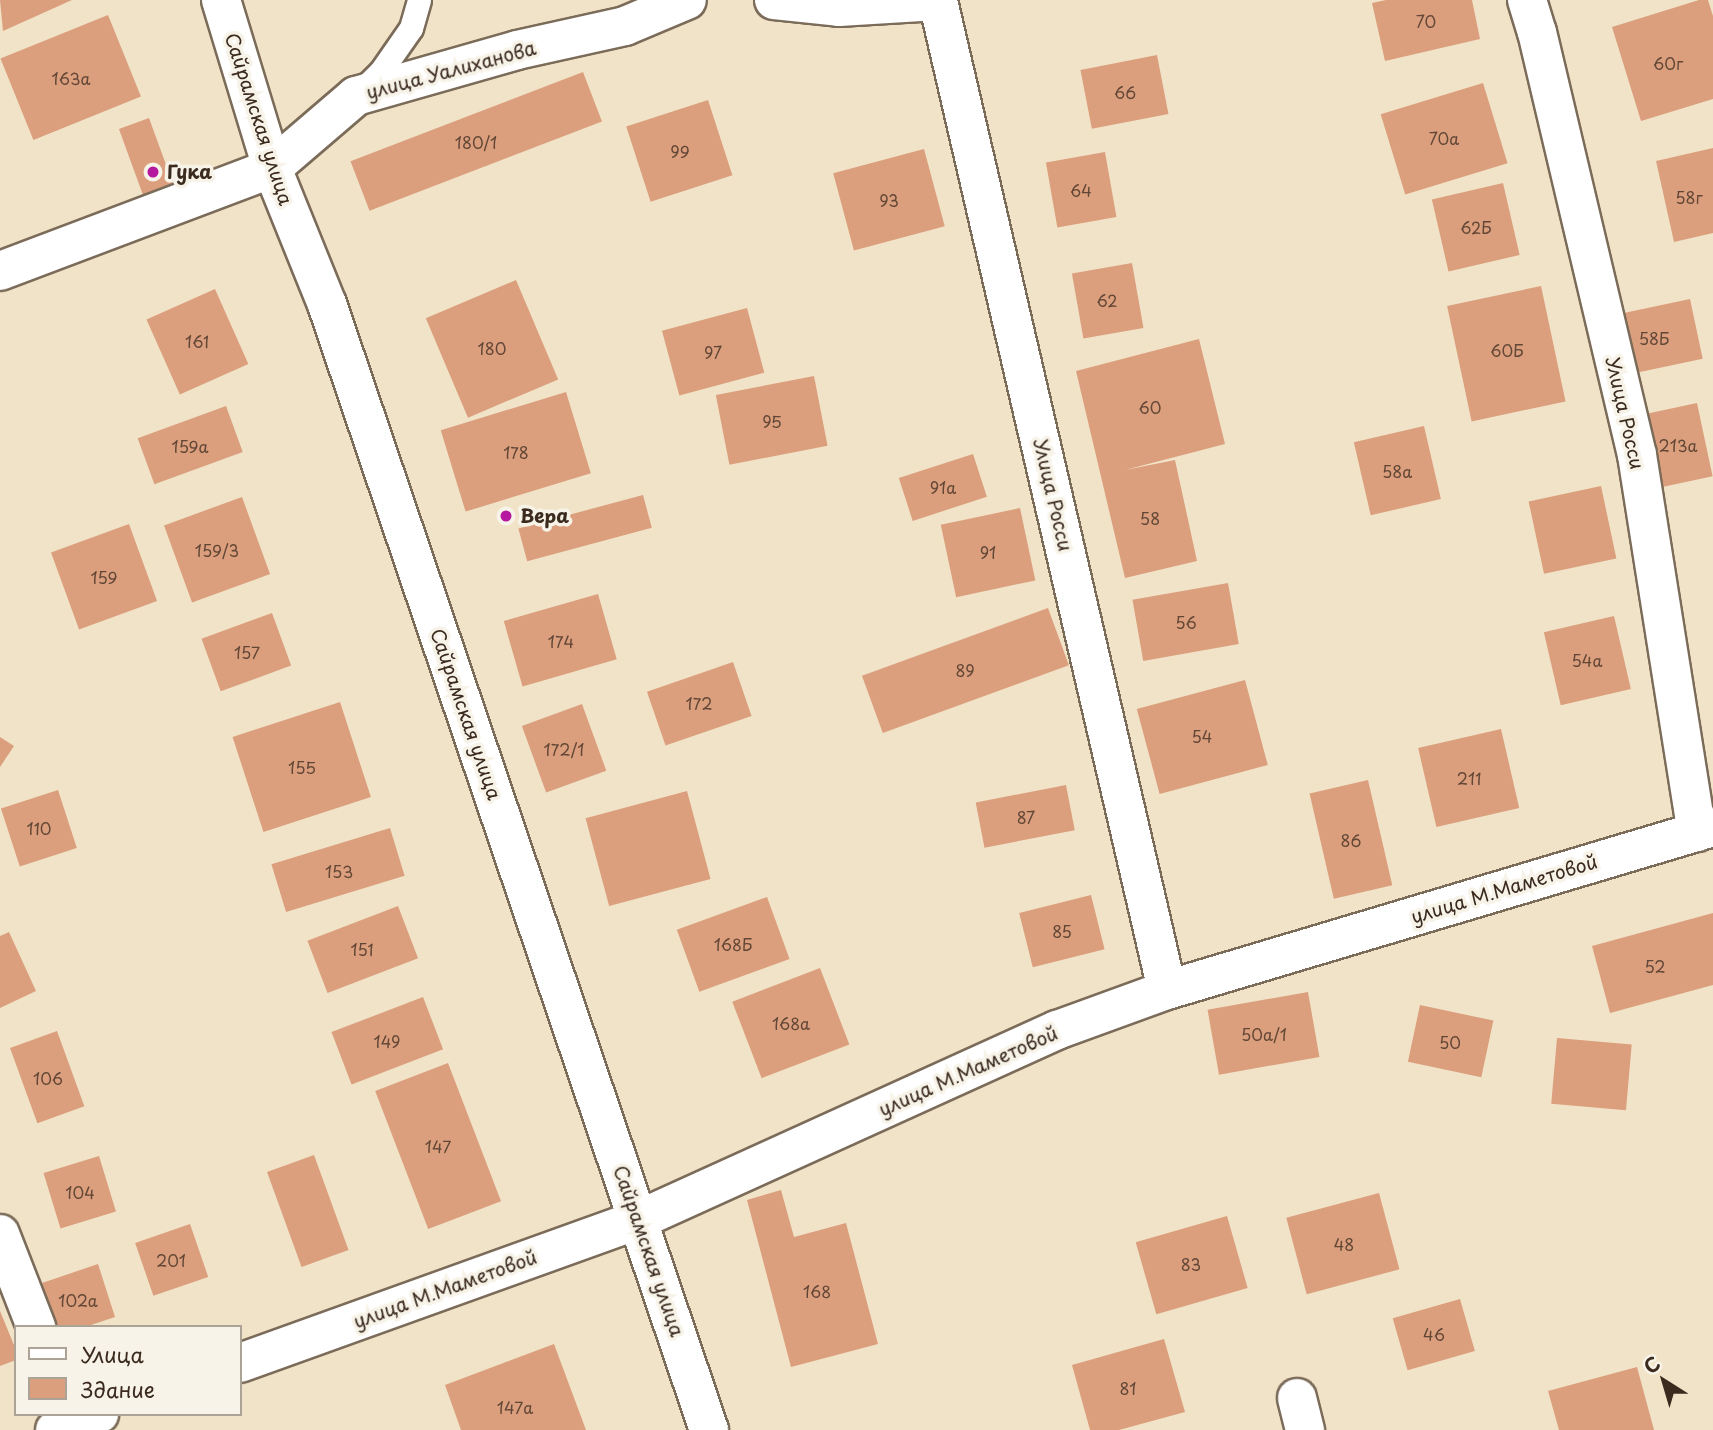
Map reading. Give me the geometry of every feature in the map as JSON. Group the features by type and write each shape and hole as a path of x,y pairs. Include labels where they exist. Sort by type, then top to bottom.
{"street":[{"name":"Сайрамская улица","path":"221,0 272,168 327,304 709,1430"},
{"name":"улица Уалиханова","path":"0,271 272,168 356,96 517,50 625,26 687,0"},
{"name":"Улица Росси","path":"774,0 839,7 940,1 1167,990"},
{"name":"Улица Росси","path":"1527,0 1537,32 1637,455 1705,829"},
{"name":"улица М.Маметовой","path":"242,1362 638,1220 1057,1030 1167,990 1705,829"},
{"path":"0,1234 35,1325"}],"lane":[{"path":"356,96 411,28 419,0"}],"building":[{"path":"0,0 72,0 3,31"},
{"path":"1386,0 1472,0 1480,39 1385,61 1372,3"},
{"path":"1699,0 1708,0 1713,16 1713,99 1641,121 1612,27"},
{"path":"108,15 141,97 33,140 0,58"},
{"path":"1157,55 1168,114 1092,129 1080,70"},
{"path":"583,72 602,121 370,211 351,161"},
{"path":"1483,83 1508,163 1405,195 1381,114"},
{"path":"708,100 732,175 651,202 626,127"},
{"path":"149,118 175,190 145,201 119,129"},
{"path":"1713,148 1713,233 1674,242 1656,161"},
{"path":"924,149 945,226 854,251 833,173"},
{"path":"1105,152 1116,217 1057,227 1046,162"},
{"path":"1503,183 1520,255 1449,272 1432,199"},
{"path":"1132,263 1143,328 1083,339 1072,274"},
{"path":"516,280 558,379 468,418 426,318"},
{"path":"1541,286 1566,401 1472,421 1447,306"},
{"path":"215,289 248,364 180,394 146,320"},
{"path":"1690,299 1703,359 1618,377 1605,317"},
{"path":"747,308 764,373 679,395 662,331"},
{"path":"1199,339 1225,444 1125,470 1175,460 1197,561 1125,578 1076,371"},
{"path":"814,376 828,446 729,465 716,395"},
{"path":"566,392 591,473 466,512 441,430"},
{"path":"1697,403 1713,476 1659,488 1643,414"},
{"path":"226,406 243,452 154,484 138,438"},
{"path":"1424,426 1441,499 1371,515 1354,442"},
{"path":"973,454 987,497 913,521 899,478"},
{"path":"1601,486 1616,558 1544,574 1529,501"},
{"path":"643,495 652,528 527,561 518,528"},
{"path":"242,497 270,574 192,602 164,525"},
{"path":"1020,508 1035,580 956,597 941,525"},
{"path":"129,524 157,601 79,629 51,552"},
{"path":"1228,583 1239,644 1143,661 1132,600"},
{"path":"598,594 617,659 523,686 504,621"},
{"path":"1048,608 1069,665 883,733 862,676"},
{"path":"272,613 291,666 221,691 202,639"},
{"path":"1614,616 1631,689 1561,705 1544,632"},
{"path":"733,662 752,716 666,746 647,692"},
{"path":"1245,680 1268,765 1160,794 1137,709"},
{"path":"340,702 371,797 263,832 233,737"},
{"path":"582,704 606,771 546,793 522,726"},
{"path":"1501,729 1519,808 1436,827 1418,748"},
{"path":"0,737 14,746 0,767"},
{"path":"1368,780 1392,885 1334,899 1310,793"},
{"path":"1066,785 1075,830 984,848 976,803"},
{"path":"58,790 77,848 20,867 1,809"},
{"path":"687,791 711,879 609,906 586,818"},
{"path":"390,828 405,876 286,912 271,864"},
{"path":"1091,895 1105,949 1033,967 1019,913"},
{"path":"767,897 790,959 699,992 677,930"},
{"path":"398,906 418,958 328,993 307,941"},
{"path":"1713,913 1713,985 1610,1013 1592,946"},
{"path":"9,932 36,991 0,1008 0,936"},
{"path":"820,968 849,1045 762,1078 732,1002"},
{"path":"1308,992 1319,1057 1219,1075 1208,1010"},
{"path":"423,997 443,1049 352,1084 332,1032"},
{"path":"1420,1005 1493,1021 1481,1077 1408,1062"},
{"path":"57,1031 84,1106 37,1123 10,1048"},
{"path":"1557,1038 1632,1045 1626,1110 1551,1104"},
{"path":"448,1063 501,1201 428,1229 375,1091"},
{"path":"314,1155 349,1250 302,1267 267,1172"},
{"path":"99,1156 116,1211 60,1228 44,1173"},
{"path":"781,1190 794,1237 846,1223 878,1344 791,1367 747,1200"},
{"path":"1379,1193 1399,1269 1307,1294 1286,1218"},
{"path":"1227,1216 1248,1288 1156,1314 1136,1242"},
{"path":"190,1224 208,1277 153,1296 135,1243"},
{"path":"98,1264 115,1317 91,1325 56,1325 42,1283"},
{"path":"1460,1299 1475,1351 1408,1370 1393,1318"},
{"path":"0,1311 14,1345 14,1361 0,1366"},
{"path":"1164,1339 1185,1412 1119,1430 1090,1430 1072,1365"},
{"path":"554,1344 586,1430 461,1430 445,1385"},
{"path":"1637,1367 1654,1430 1559,1430 1548,1391"}],"place":[{"name":"Гука","path":"153,172"},
{"name":"Вера","path":"506,516"}]}
